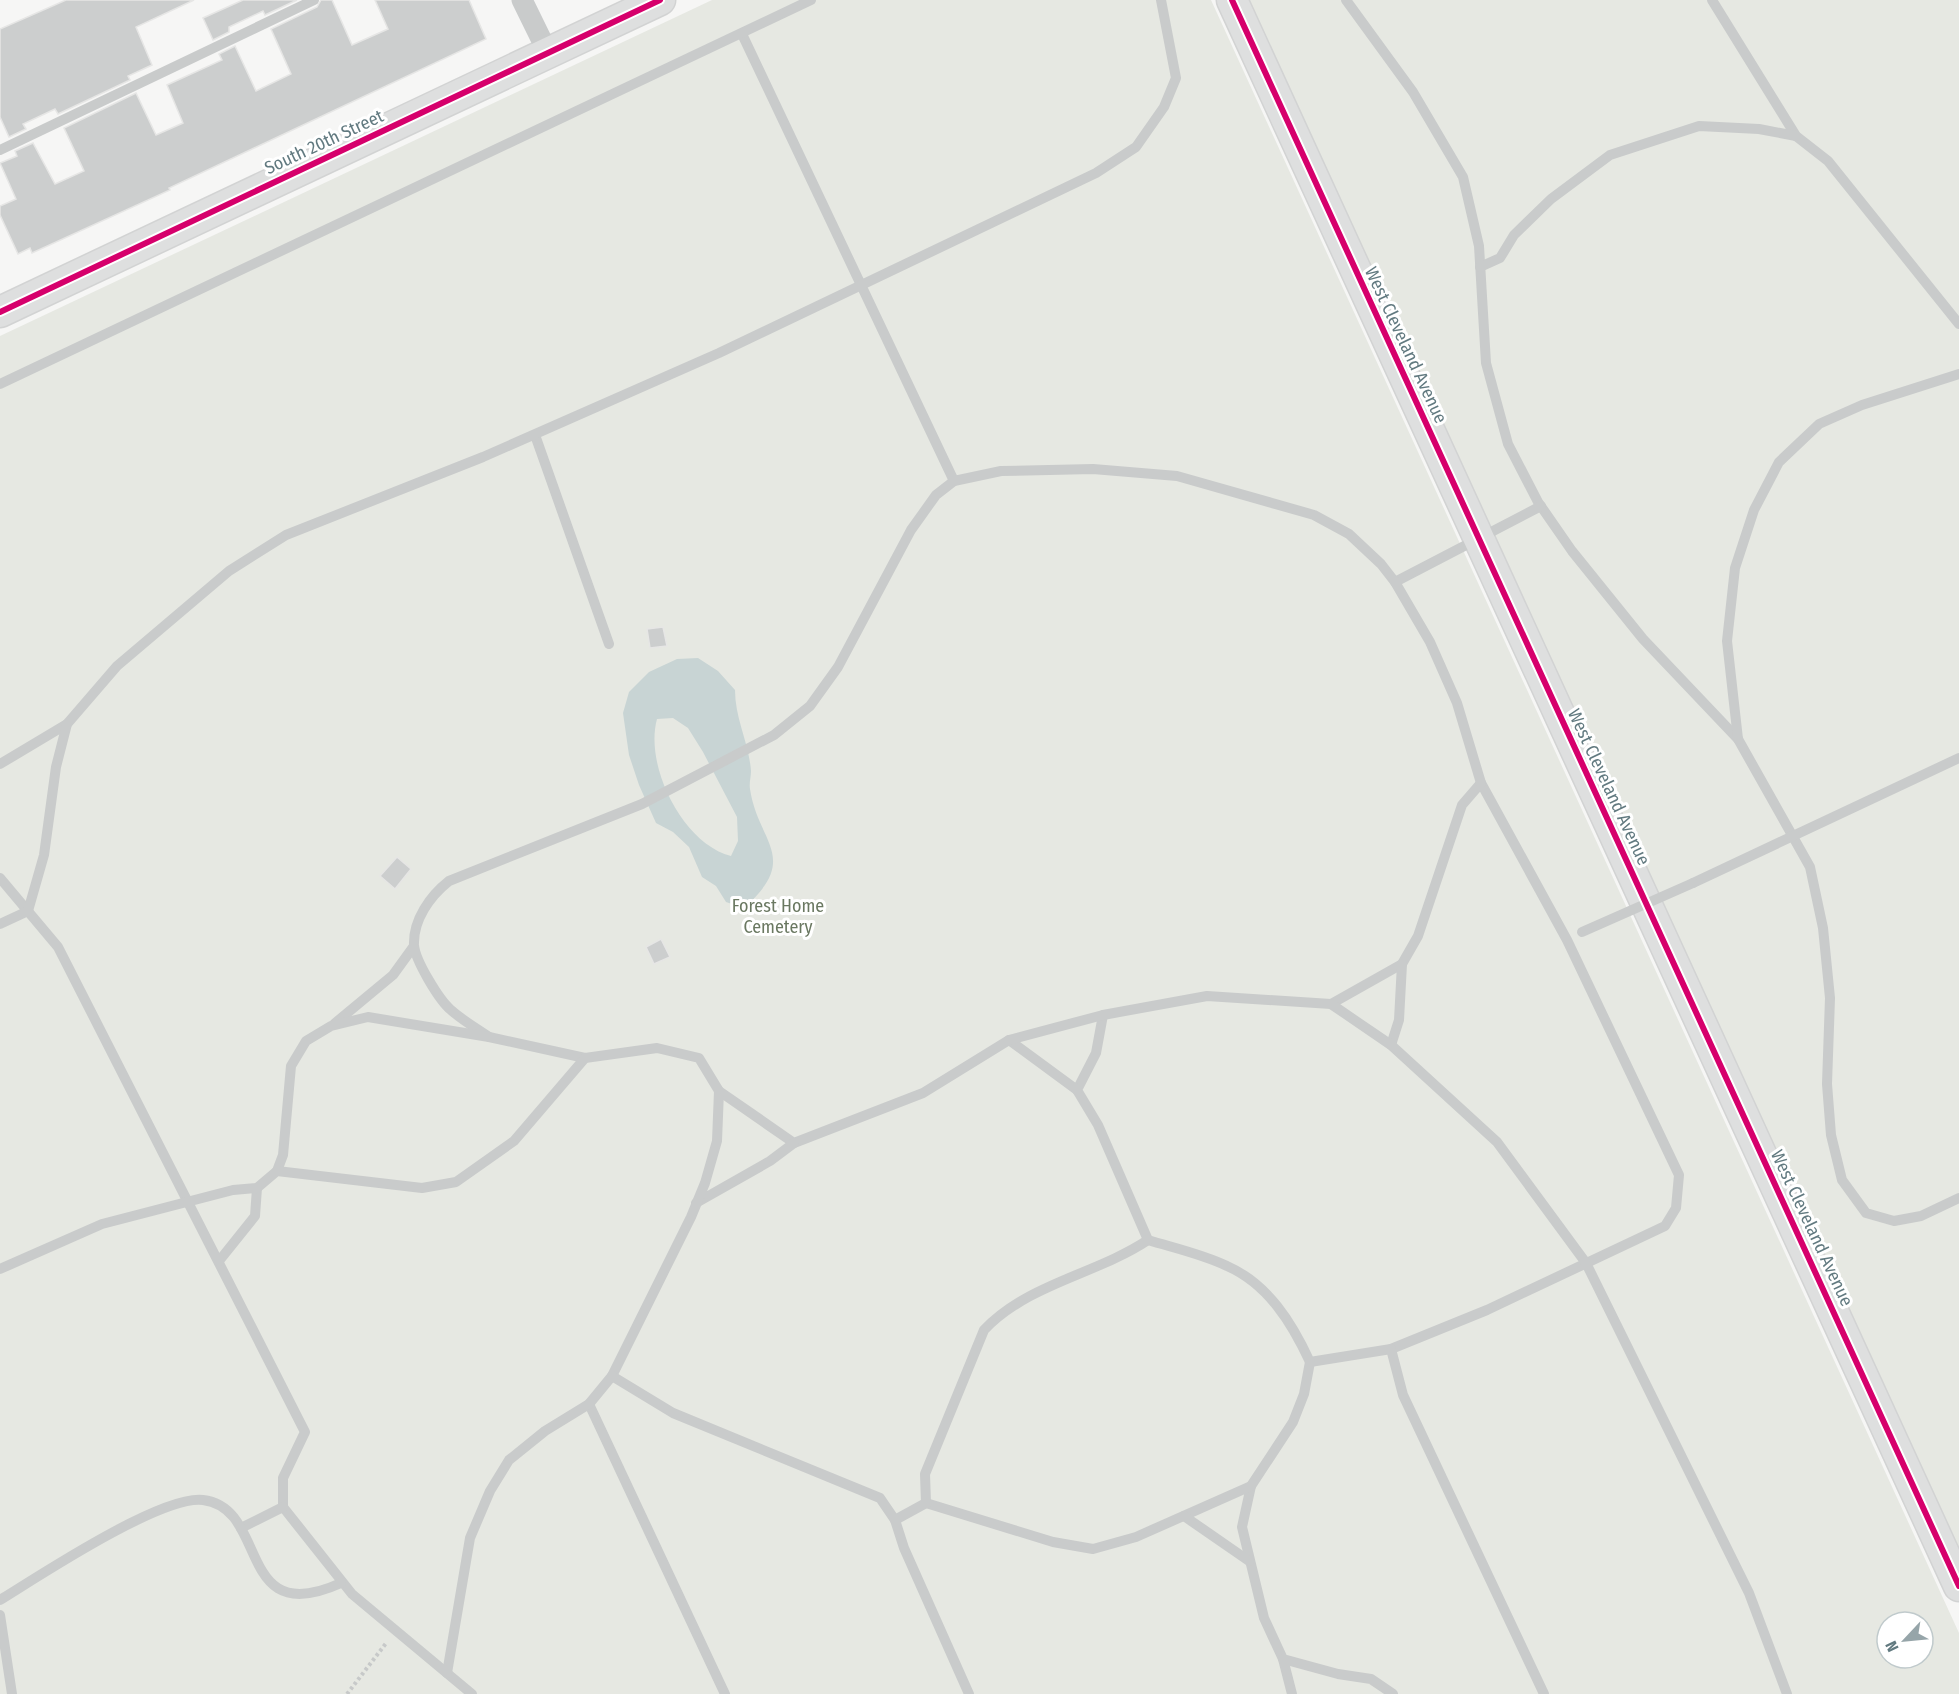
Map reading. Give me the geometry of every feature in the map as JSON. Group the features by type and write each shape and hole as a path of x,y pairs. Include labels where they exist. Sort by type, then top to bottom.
{"street":[{"path":"522,0 548,53"},
{"name":"South 20th Street","path":"2,305 660,0"},
{"name":"West Cleveland Avenue","path":"1232,0 1959,1586"}],"lane":[{"path":"0,150 314,0"},
{"path":"0,384 811,0"},
{"path":"0,764 67,724 117,666 229,571 286,535 535,435 719,353 1096,173 1136,147 1164,107 1176,78 1171,38 1161,0"},
{"path":"1346,0 1413,92 1463,177 1479,246 1486,363 1508,444 1541,506 1572,550 1643,639 1738,739 1810,867 1823,928 1830,998 1827,1084 1831,1135 1842,1180 1866,1213 1894,1221 1921,1216 1959,1198"},
{"path":"1712,0 1796,136 1828,161 1959,324"},
{"path":"742,34 954,481"},
{"path":"1480,267 1500,258 1514,235 1551,199 1610,155 1699,126 1759,129 1796,136"},
{"path":"1738,739 1727,641 1736,568 1754,510 1779,462 1819,424 1862,405 1959,374"},
{"path":"535,435 609,644"},
{"path":"0,1269 102,1224 233,1190 257,1188 277,1171 283,1155 291,1066 306,1041 331,1026 393,975 414,946 418,922 426,905 449,882 642,804 774,735 810,706 837,667 911,530 936,495 954,481 1001,471 1093,468 1177,477 1314,515 1349,534 1381,564 1395,582 1430,642 1457,703 1481,783 1567,940 1679,1175 1676,1208 1665,1226 1487,1310 1391,1349 1310,1362"},
{"path":"1395,582 1541,506"},
{"path":"0,924 28,911 44,855 56,767 67,724"},
{"path":"1567,940 1959,758"},
{"path":"1391,1045 1399,1020 1402,964 1418,936 1462,805 1481,783"},
{"path":"0,878 58,947 305,1432 284,1478 283,1507 318,1549 341,1583 472,1694"},
{"path":"414,946 430,981 449,1009 489,1036"},
{"path":"1331,1004 1402,964"},
{"path":"696,1203 770,1161 794,1143 923,1093 1009,1040 1103,1015 1207,996 1331,1004 1391,1045 1497,1142 1586,1263 1749,1593 1786,1694"},
{"path":"1077,1090 1096,1053 1103,1015"},
{"path":"331,1026 368,1017 489,1036 585,1058 657,1048 699,1058 719,1091 794,1143"},
{"path":"1009,1040 1077,1090 1098,1125 1148,1240 1228,1266 1266,1293 1292,1324 1310,1362 1304,1394 1293,1422 1251,1486 1242,1527 1248,1561 1264,1618 1283,1659 1292,1694"},
{"path":"277,1171 422,1188 456,1182 514,1141 585,1058"},
{"path":"447,1673 470,1538 490,1491 509,1460 545,1431 589,1404 612,1376 696,1203 717,1141 719,1091"},
{"path":"219,1262 255,1216 257,1188"},
{"path":"926,1503 925,1474 984,1330 1000,1312 1019,1301 1058,1281 1125,1255 1148,1240"},
{"path":"1391,1349 1403,1395 1545,1694"},
{"path":"612,1376 673,1413 880,1498 896,1520 904,1548 969,1694"},
{"path":"589,1404 725,1694"},
{"path":"896,1520 926,1503 1053,1542 1093,1549 1136,1538 1251,1486"},
{"path":"0,1600 86,1548 158,1511 183,1501 202,1500 218,1504 231,1513 241,1528 258,1564 279,1589 292,1595 314,1594 341,1583"},
{"path":"241,1528 283,1507"},
{"path":"1184,1516 1248,1561"},
{"path":"0,1615 5,1674 12,1694"},
{"path":"1283,1659 1338,1674 1371,1679 1393,1694"}],"path":[{"path":"347,1694 397,1630"}],"green space":[{"name":"Forest Home Cemetery","path":"712,0 1211,0 1959,1633 1959,1694 0,1694 0,336"},
{"path":"1249,0 1959,0 1959,1550"}],"shaded area":[{"path":"698,658 718,671 735,690 737,711 750,761 750,789 754,808 771,850 773,862 770,875 761,890 744,908 726,902 716,886 702,877 689,847 673,832 656,823 629,755 623,713 629,692 649,672 677,659","holes":["673,718 688,728 737,817 738,841 731,856 714,849 697,836 671,801 662,780 656,759 654,738 657,719"]}],"building":[{"path":"66,0 194,0 136,27 152,65 128,76 130,80 58,114 55,109 23,124 26,129 9,137 0,117 0,29"},
{"path":"243,0 297,0 265,15 263,11 229,27 229,32 213,40 203,18"},
{"path":"321,0 332,0 352,45 388,29 375,0 469,0 486,39 169,188 170,190 32,253 30,248 18,254 0,215 0,206 16,199 0,163 17,156 15,151 33,143 55,184 84,171 64,128 136,93 156,135 183,123 167,85 222,60 219,54 235,46 256,91 291,74 271,29 317,7"},
{"path":"663,627 667,646 650,648 647,629"},
{"path":"397,857 411,869 395,889 380,876"},
{"path":"661,939 670,957 654,964 646,947"}],"cycle path":[{"path":"0,312 660,0"},
{"path":"1232,0 1959,1586"}]}
